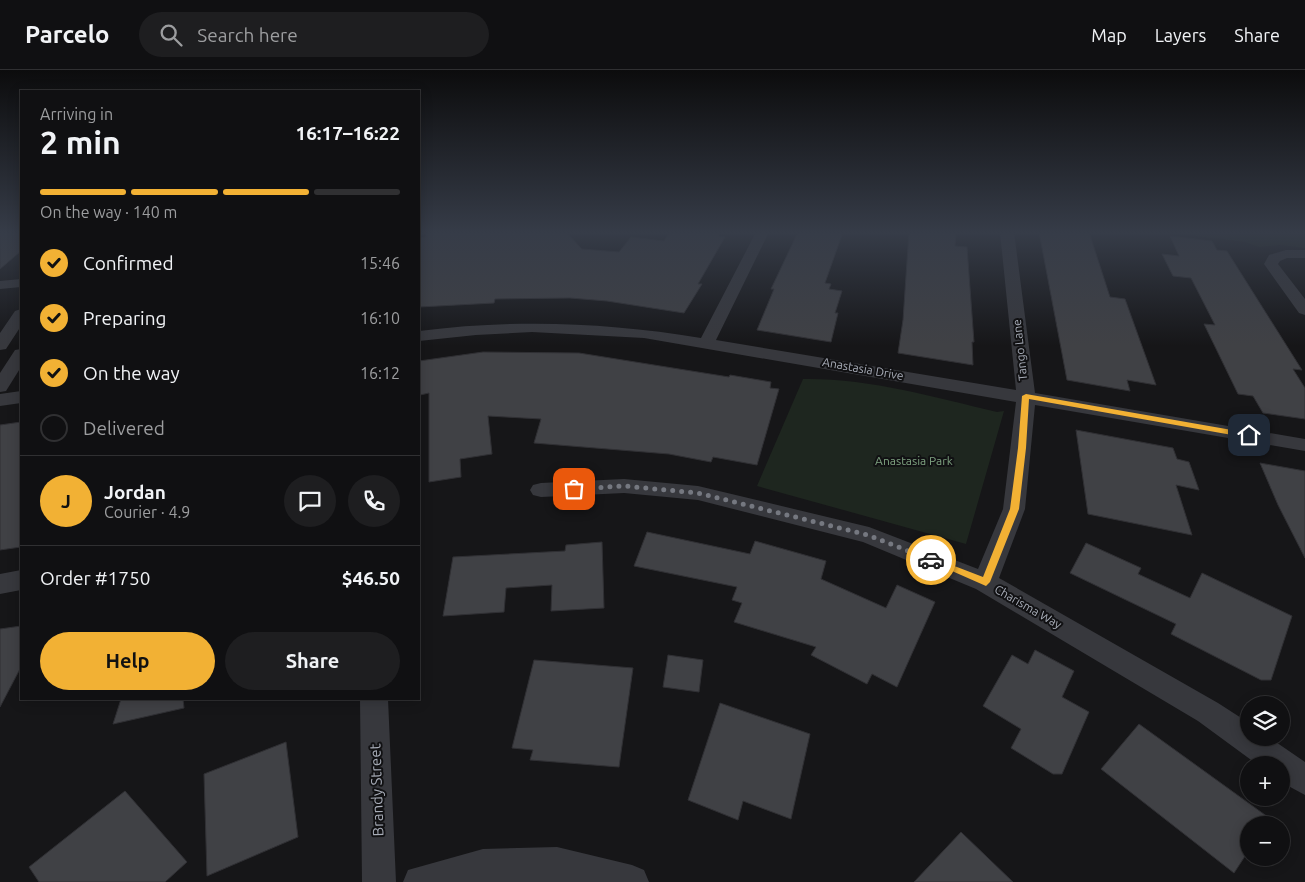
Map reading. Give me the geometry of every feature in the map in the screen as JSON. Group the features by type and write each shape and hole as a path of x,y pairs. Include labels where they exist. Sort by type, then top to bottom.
{"street":[{"path":"707,342 744,270"},
{"name":"Tango Lane","path":"986,582 1014,509 1022,448 1026,396 1011,270"},
{"path":"1275,270 1305,310"},
{"path":"0,286 20,283"},
{"path":"0,345 20,315"},
{"name":"Anastasia Drive","path":"420,336 495,327 581,326 707,342 1305,445"},
{"path":"0,387 20,356"},
{"path":"0,400 20,397"},
{"name":"Charisma Way","path":"541,490 624,486 698,493 868,535 986,582 1208,712 1305,780"},
{"path":"0,584 20,580"},
{"name":"Brandy Street","path":"374,700 380,882"},
{"path":"420,882 483,866 557,864 632,882"}],"green space":[{"name":"Anastasia Park","path":"803,379 876,385 997,412 1004,411 966,544 757,486"}],"building":[{"path":"420,270 706,270 698,284 702,284 684,313 607,301 570,298 495,299 494,303 420,307"},
{"path":"780,270 830,270 825,283 831,284 829,289 842,291 835,313 838,313 831,342 757,330 774,289 771,289"},
{"path":"906,270 969,270 974,342 972,342 973,365 898,353 903,320"},
{"path":"1046,270 1101,270 1110,297 1125,299 1156,385 1127,380 1130,391 1067,380"},
{"path":"1170,270 1239,270 1302,370 1293,369 1305,388 1305,419 1263,413 1253,396 1238,394 1204,324 1215,325 1191,278 1173,276"},
{"path":"483,352 579,353 771,382 770,388 779,389 757,465 713,457 711,462 669,454 534,443 541,419 488,416 492,454 460,459 461,477 429,482 429,393 420,395 420,361"},
{"path":"20,422 20,547 0,550 0,425"},
{"path":"1076,430 1173,448 1177,459 1189,462 1199,490 1176,485 1192,535 1088,514"},
{"path":"1260,463 1305,471 1305,558 1278,505"},
{"path":"647,532 750,554 755,541 826,561 821,579 886,608 897,585 935,602 897,687 872,674 867,684 811,655 816,647 734,622 742,603 732,600 737,587 634,566"},
{"path":"602,542 604,608 551,611 552,585 506,588 504,612 443,616 453,557 565,551 566,545"},
{"path":"1086,543 1141,568 1138,574 1190,598 1202,573 1292,616 1271,680 1261,680 1171,634 1176,624 1070,573"},
{"path":"20,626 20,669 0,707 0,629"},
{"path":"1035,650 1074,671 1062,697 1089,712 1062,774 1053,774 1011,748 1021,729 983,706 1012,655 1028,664"},
{"path":"668,655 703,660 699,692 663,687"},
{"path":"534,660 633,668 619,767 530,760 533,750 512,748"},
{"path":"121,700 183,700 184,708 113,724"},
{"path":"720,703 810,734 791,819 743,801 738,820 688,800"},
{"path":"1139,724 1240,797 1240,806 1253,806 1267,816 1240,816 1240,864 1234,873 1101,769"},
{"path":"286,742 298,837 207,876 204,774"},
{"path":"125,791 187,862 165,882 39,882 29,867"},
{"path":"961,832 1013,882 914,882"}],"way so far":[{"path":"574,489 624,486 698,493 868,535 931,560"}],"route":[{"path":"931,560 986,582 1014,509 1022,448 1026,396 1249,435"}]}
